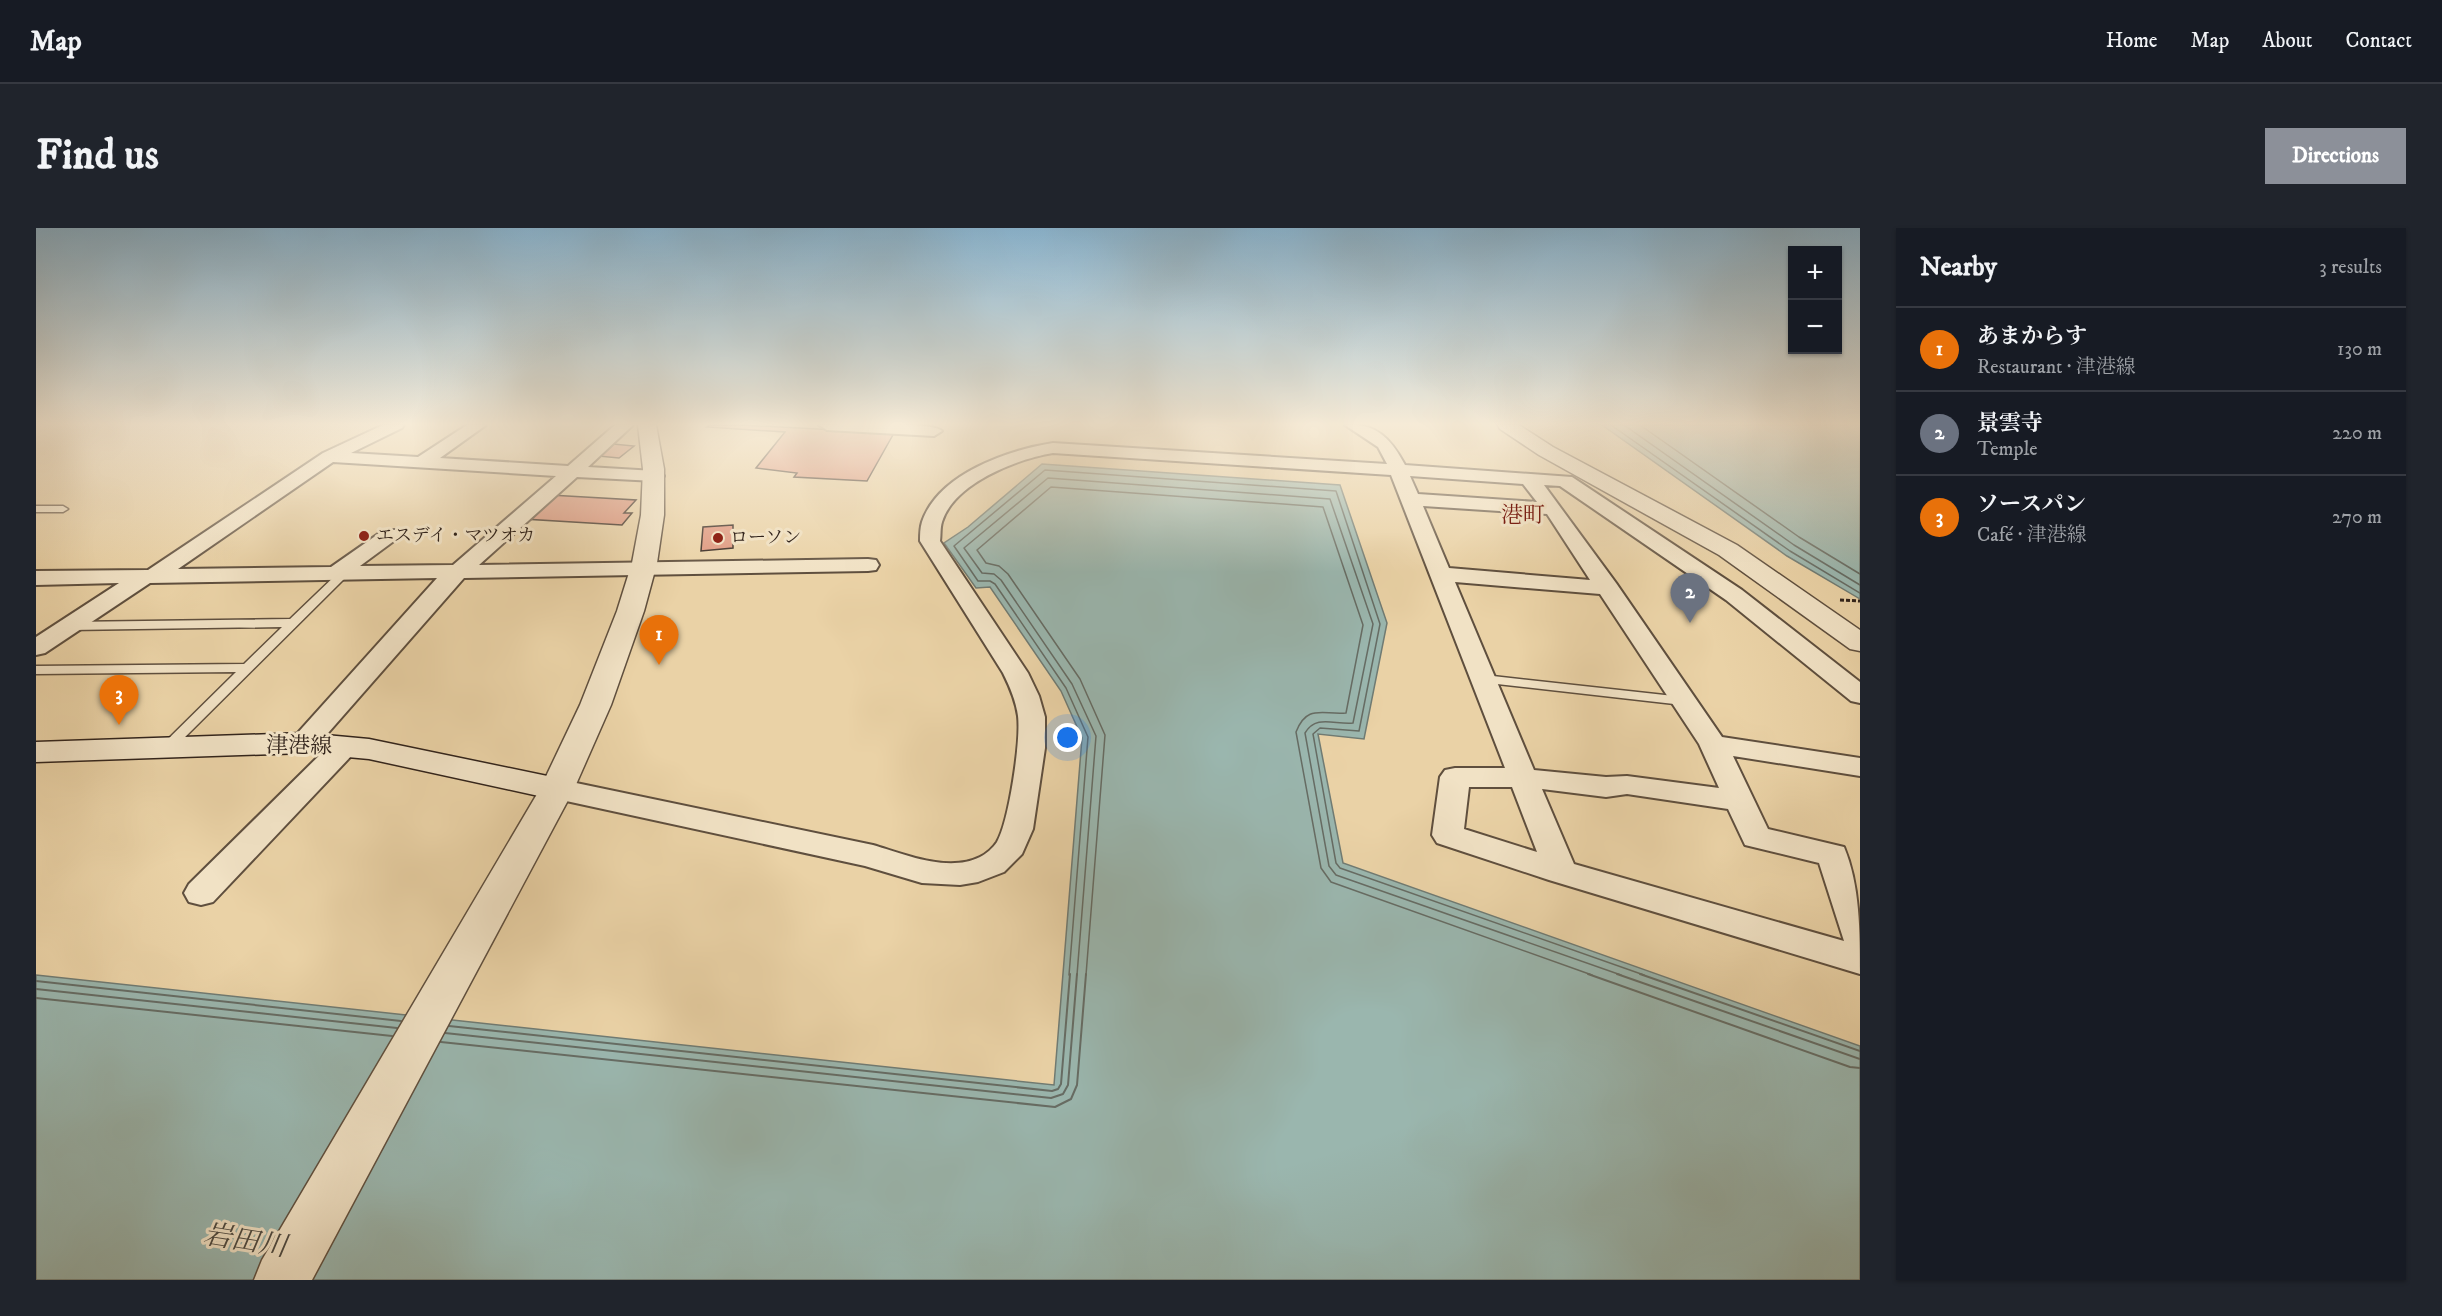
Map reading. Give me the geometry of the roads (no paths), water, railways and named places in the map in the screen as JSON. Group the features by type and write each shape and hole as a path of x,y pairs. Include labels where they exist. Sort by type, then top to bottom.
{"street":[{"path":"36,648 303,474"},
{"path":"304,743 457,572 568,474"},
{"path":"282,1280 557,789 612,665 643,568 652,518 655,476 623,474"},
{"path":"557,789 873,856 888,863 937,872 959,874 980,872 993,866 1006,853 1017,831 1034,735 1033,716 1018,677 930,541 929,529 933,518 944,502 979,474"},
{"path":"1400,474 1525,778 1561,872"},
{"path":"1472,474 1566,481 1734,595 1860,695"},
{"path":"1588,474 1728,550 1860,643"},
{"path":"1528,478 1553,509 1608,588 1713,744 1756,837 1833,855 1860,938"},
{"path":"1409,499 1553,509"},
{"path":"339,574 391,534"},
{"path":"36,578 868,565"},
{"path":"1441,574 1608,588"},
{"name":"津港線","path":"36,752 304,743 369,749 557,789"},
{"path":"1713,744 1860,767"},
{"path":"201,893 344,747"},
{"path":"1740,801 1627,785 1606,787 1525,778 1455,777 1449,835 1561,872 1860,960"}],"lane":[{"path":"36,509 63,509"},
{"path":"166,748 339,574"},
{"path":"70,626 292,623"},
{"path":"36,670 246,668"},
{"path":"1484,680 1683,701"}],"water":[{"name":"岩田川","path":"1030,474 1185,474 1340,485 1387,623 1364,739 1318,734 1343,863 1860,1046 1860,1280 36,1280 36,975 1054,1085 1082,738 1061,691 990,587 976,588 944,543 968,527"},
{"path":"1671,474 1860,474 1860,599 1787,556"}],"place":[{"name":"エスデイ・マツオカ","path":"364,536"},
{"name":"ローソン","path":"718,538"},
{"name":"景雲寺","path":"1690,623"},
{"name":"あまからす","path":"659,665"},
{"name":"ソースパン","path":"119,725"}],"district":[{"name":"港町","path":"1523,515"}]}
